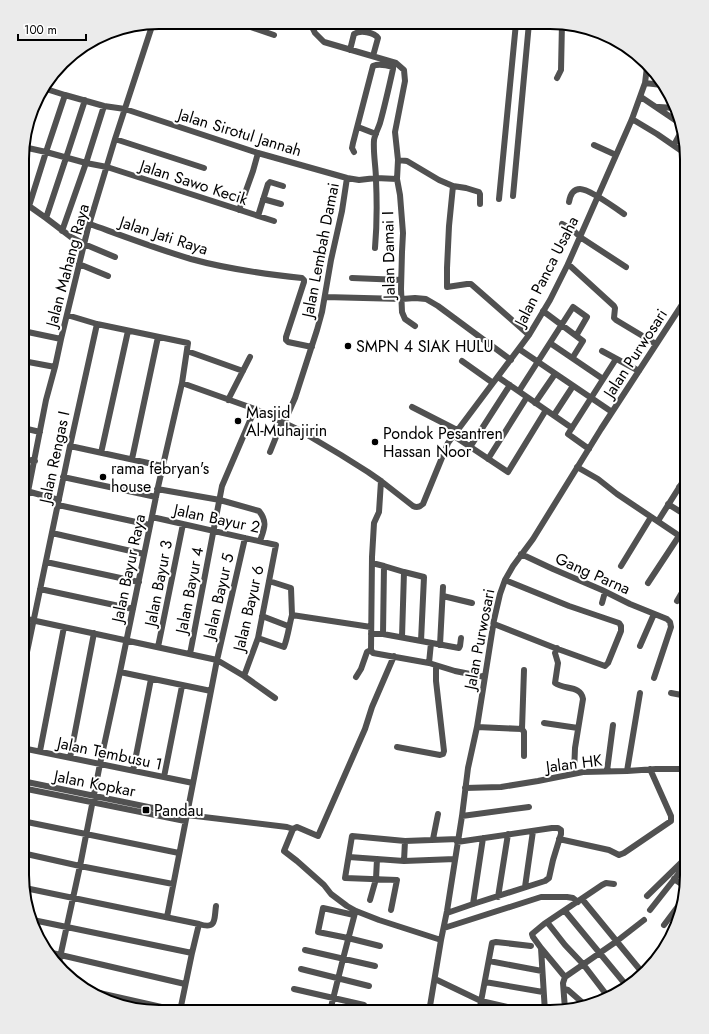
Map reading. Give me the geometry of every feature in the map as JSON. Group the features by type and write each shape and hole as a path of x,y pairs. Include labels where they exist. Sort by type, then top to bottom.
{"street":[{"name":"Jalan Mahang Raya","path":"29,480 35,461 46,400 84,244 115,139 151,29"},
{"path":"256,29 274,35"},
{"path":"313,29 324,42 396,63 404,70 405,80 395,132 398,160 397,179"},
{"path":"499,199 516,29"},
{"path":"513,196 529,29"},
{"path":"557,78 561,70 562,30"},
{"path":"350,50 355,33 358,31 372,34 378,38 373,56"},
{"path":"514,48 527,49"},
{"path":"354,152 352,148 373,66 378,64 390,66 393,69 392,77 380,123 374,139 376,178 375,248"},
{"name":"Jalan Panca Usaha","path":"182,383 255,409 283,422 341,455 381,481 411,505 420,507 423,504 448,443 530,335 568,264 641,97 646,71"},
{"path":"645,83 656,84"},
{"name":"Jalan Sirotul Jannah","path":"49,90 104,106 126,109 258,153 347,178"},
{"path":"29,198 65,94"},
{"path":"641,97 674,119"},
{"path":"46,218 84,100"},
{"path":"62,231 104,106"},
{"path":"656,107 669,108"},
{"path":"666,115 671,110"},
{"path":"632,119 679,149"},
{"path":"358,127 376,134"},
{"path":"505,132 518,133"},
{"path":"674,145 678,137"},
{"path":"115,139 204,168"},
{"path":"594,145 616,155"},
{"name":"Jalan Sawo Kecik","path":"30,148 107,167 274,221"},
{"path":"238,210 253,171 258,153"},
{"path":"398,160 407,161 439,180 453,186 479,192 480,204"},
{"name":"Jalan Lembah Damai","path":"270,452 295,398 317,330 342,211 347,178 359,180 376,178 397,179"},
{"name":"Jalan Damai I","path":"397,179 403,232 402,312 405,319 415,326"},
{"path":"258,216 268,184 270,182 283,186"},
{"path":"453,186 449,226 447,287 471,284 530,335"},
{"path":"569,202 571,195 575,191 582,189 597,196 624,214"},
{"path":"263,199 281,204"},
{"path":"29,208 46,218 62,231 84,244 115,257"},
{"name":"Jalan Jati Raya","path":"90,224 178,255 231,268 302,278 304,280 286,340 288,342 312,347"},
{"path":"562,224 626,267"},
{"path":"79,264 108,276"},
{"path":"568,264 614,306 614,318 616,320 656,344"},
{"path":"352,278 402,280"},
{"path":"325,297 415,298 426,300 438,306 512,360"},
{"path":"519,391 573,307 587,317 576,336"},
{"name":"Jalan Purwosari","path":"431,1005 441,940 447,913 468,768 477,727 500,594 505,580 513,566 533,539 588,449 680,308"},
{"path":"543,311 583,341 572,357"},
{"path":"67,316 128,331 188,343 187,351 242,371"},
{"name":"Jalan Rengas I","path":"29,643 63,477 97,324"},
{"path":"100,453 128,331"},
{"path":"29,332 61,339"},
{"path":"132,459 158,337"},
{"path":"550,343 603,379"},
{"path":"519,349 612,412"},
{"name":"Jalan Bayur Raya","path":"60,959 68,928 100,764 127,640 157,489 182,383 187,351"},
{"path":"602,351 640,370"},
{"path":"228,400 250,356"},
{"path":"588,449 568,434 616,359"},
{"path":"462,361 493,383"},
{"path":"29,362 55,367"},
{"path":"536,403 555,374"},
{"path":"498,377 572,428"},
{"path":"470,447 510,385"},
{"path":"554,415 573,386"},
{"path":"488,459 527,397"},
{"path":"412,407 456,433 470,447 508,472 546,410"},
{"name":"Jalan Bayur 4","path":"190,654 222,486 255,409"},
{"path":"29,429 40,432"},
{"path":"70,446 162,466"},
{"path":"29,460 35,461"},
{"path":"578,467 598,479 679,536 648,583"},
{"path":"63,477 156,497"},
{"path":"371,650 374,523 379,512 381,481"},
{"path":"658,521 680,486"},
{"path":"157,489 220,500 259,511 264,520 260,541"},
{"path":"29,491 58,502 150,525"},
{"path":"668,504 680,512"},
{"name":"Jalan Bayur 2","path":"152,517 276,545"},
{"path":"621,566 651,517"},
{"name":"Jalan Bayur 3","path":"158,647 183,524"},
{"path":"52,533 144,554"},
{"name":"Jalan Bayur 5","path":"167,917 217,660 245,538"},
{"name":"Jalan Bayur 6","path":"244,676 258,638 276,545"},
{"name":"Gang Parna","path":"521,554 630,604 667,619 671,624 654,678"},
{"path":"46,562 139,582"},
{"path":"372,563 424,577 421,641"},
{"path":"383,634 384,566"},
{"path":"402,637 404,572"},
{"path":"258,638 284,647 287,639 288,626 292,615 291,588 269,580"},
{"path":"494,624 605,666 608,663 620,631 621,626 614,621 569,606 505,580"},
{"path":"440,645 443,587"},
{"path":"40,589 133,609"},
{"path":"602,603 605,592"},
{"path":"677,600 680,595"},
{"path":"442,596 472,603"},
{"path":"640,646 654,614"},
{"path":"292,615 371,627"},
{"path":"262,616 288,626"},
{"path":"29,619 217,660 244,676 275,698"},
{"path":"40,751 64,626"},
{"path":"70,758 94,633"},
{"path":"371,634 402,637 459,648 461,638"},
{"path":"429,663 431,643"},
{"path":"557,648 555,653 558,663 555,683 559,686 578,690 583,695 575,748 574,773"},
{"path":"371,650 373,652 429,663 455,671 485,677"},
{"path":"356,677 361,669 367,652 371,650"},
{"name":"Jalan Kopkar","path":"29,789 293,829 297,827 319,836 365,729 372,708 394,656"},
{"path":"397,747 440,755 443,754 444,751 436,681 437,666"},
{"path":"524,670 522,729 524,732 524,756"},
{"path":"120,672 211,691"},
{"path":"133,771 151,679"},
{"path":"164,777 182,686"},
{"path":"627,771 640,693"},
{"path":"671,693 680,695"},
{"path":"544,723 578,728"},
{"path":"607,771 613,725"},
{"path":"477,727 522,729"},
{"name":"Jalan Tembusu 1","path":"29,749 193,783"},
{"path":"559,839 609,850 619,855 671,821 671,816 650,769"},
{"name":"Jalan HK","path":"465,788 501,787 582,772 680,769"},
{"name":"Jalan Kopkar","path":"29,784 176,820 186,821"},
{"path":"462,816 529,808"},
{"path":"176,812 178,817 176,820"},
{"path":"432,839 438,814"},
{"path":"29,822 179,853"},
{"path":"391,910 397,880 345,878 352,836 405,841 432,839 458,840 552,828 560,829 561,834 549,878 545,881 447,913"},
{"path":"293,829 284,851 324,885 331,894 355,913"},
{"path":"525,887 533,831"},
{"path":"498,897 508,834"},
{"path":"473,904 483,838"},
{"path":"404,861 405,841"},
{"path":"29,855 173,884"},
{"path":"349,857 404,861 455,859"},
{"path":"370,900 376,879 377,859"},
{"path":"647,896 680,864"},
{"path":"650,910 680,872"},
{"path":"674,879 680,883"},
{"path":"565,976 533,938 532,934 547,922 602,885 606,883 614,884"},
{"path":"30,889 206,926 214,923 216,906"},
{"path":"444,928 541,898 573,898 580,901 617,941 640,969"},
{"path":"380,946 318,932 323,908 355,913 441,940"},
{"path":"565,910 624,982"},
{"path":"664,925 674,911"},
{"path":"331,1005 355,913"},
{"path":"565,1004 563,983 565,976 617,941 644,920"},
{"path":"38,921 192,953"},
{"path":"547,922 565,945 583,964 605,993"},
{"path":"180,1005 199,924"},
{"path":"480,1005 492,943 531,946"},
{"path":"541,948 544,1005"},
{"path":"305,950 375,966"},
{"path":"56,954 185,984"},
{"path":"489,961 542,971"},
{"path":"300,969 369,986"},
{"path":"435,979 492,1005"},
{"path":"485,982 543,992"},
{"path":"294,989 364,1005"},
{"path":"564,989 568,990 581,1001"},
{"path":"111,996 150,1004"}],"place":[{"name":"SMPN 4 SIAK HULU","path":"348,346"},
{"name":"Masjid Al-Muhajirin","path":"238,421"},
{"name":"Pondok Pesantren Hassan Noor","path":"375,442"},
{"name":"rama febryan's house","path":"103,477"},
{"name":"Pandau","path":"146,810"}]}
